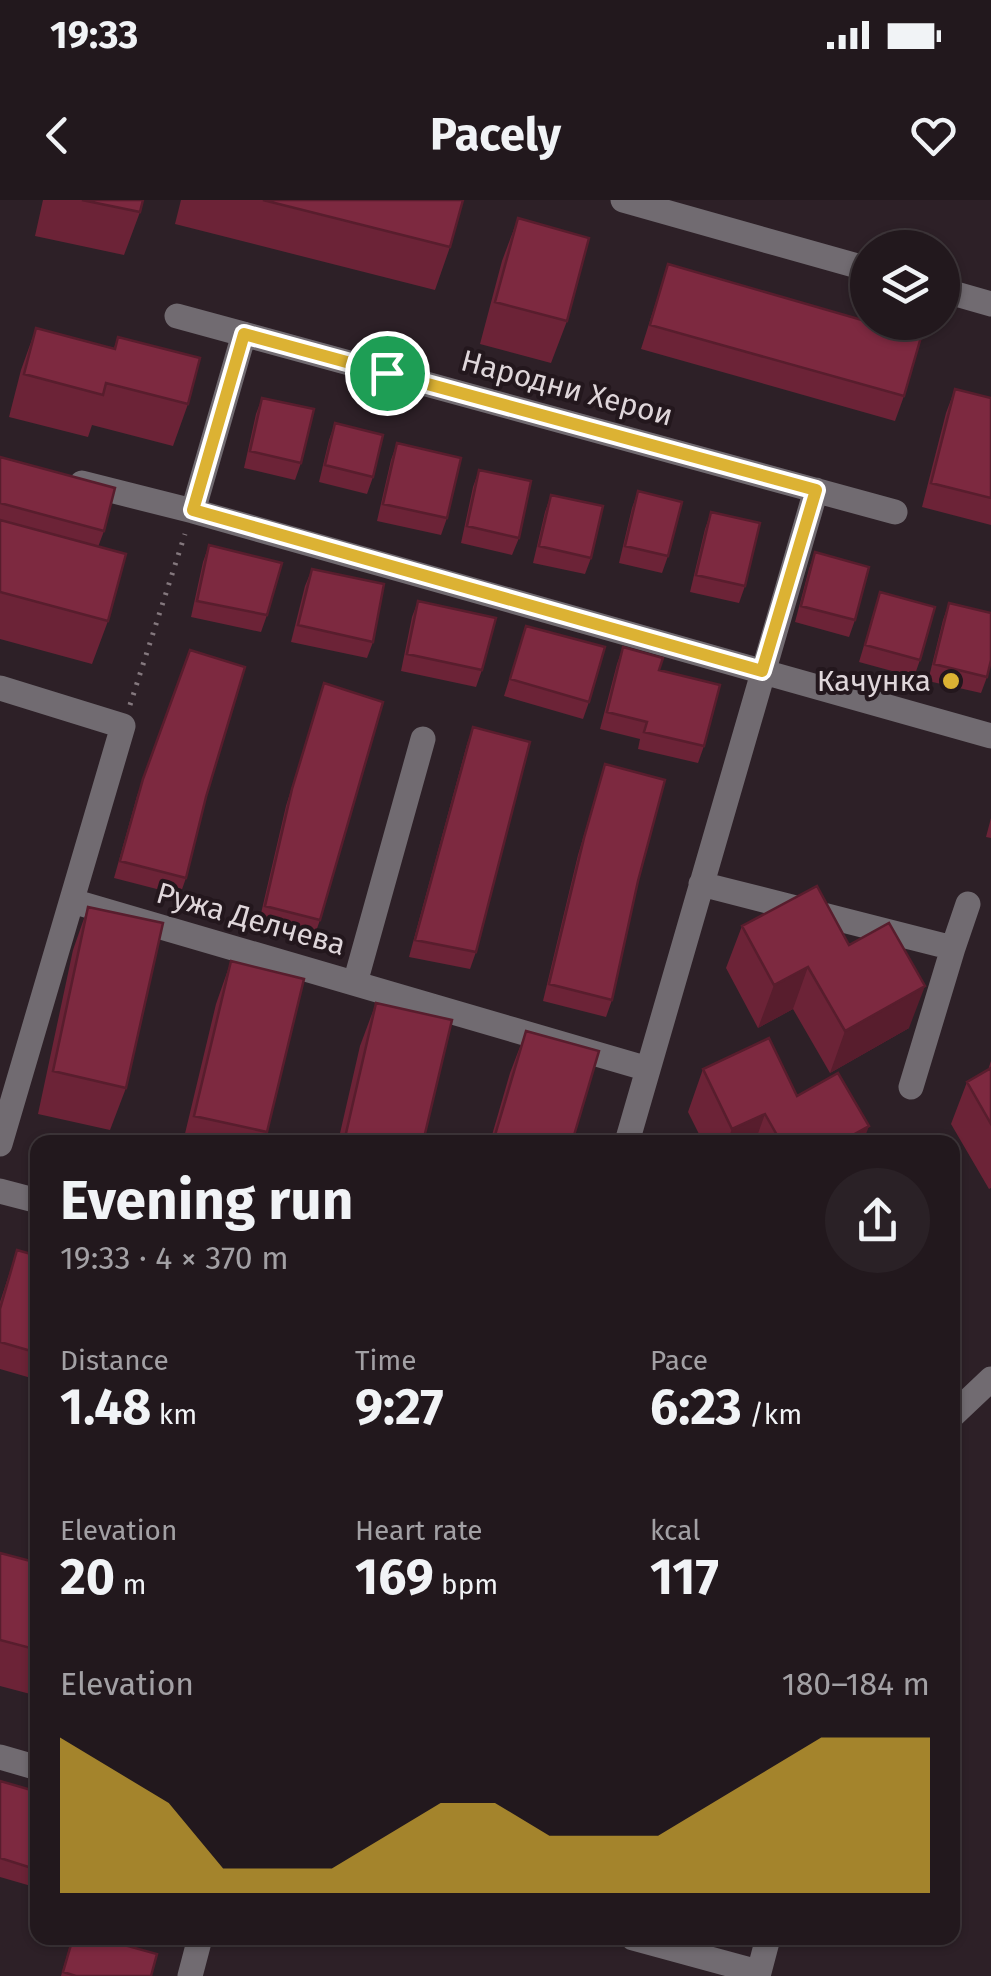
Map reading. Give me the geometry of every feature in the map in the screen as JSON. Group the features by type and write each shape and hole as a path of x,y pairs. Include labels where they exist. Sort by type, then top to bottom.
{"street":[{"path":"622,200 850,264"},
{"path":"960,295 991,304"},
{"name":"Народни Херои","path":"177,316 896,512"},
{"path":"193,510 244,334"},
{"path":"58,476 193,510 991,736"},
{"path":"629,1135 816,490"},
{"path":"0,688 123,726 0,1144"},
{"name":"Ружа Делчева","path":"356,983 423,739"},
{"path":"701,884 953,948"},
{"name":"Ружа Делчева","path":"72,901 648,1069"},
{"path":"911,1087 968,904"},
{"path":"0,1191 30,1199"},
{"path":"960,1408 991,1379"},
{"path":"0,1756 30,1765"},
{"path":"190,1976 198,1945"},
{"path":"656,1945 759,1975 766,1945"}],"path":[{"path":"123,726 193,510"}],"building":[{"path":"82,200 143,200 140,212"},
{"path":"263,200 463,200 450,247"},
{"path":"518,218 589,238 567,321 495,302"},
{"path":"668,264 850,317 850,340 920,340 904,396 650,325"},
{"path":"36,328 115,349 118,337 200,358 188,404 106,383 103,395 24,374"},
{"path":"955,389 991,398 991,498 931,483"},
{"path":"262,398 314,409 301,463 250,451"},
{"path":"335,423 383,435 373,477 325,465"},
{"path":"397,443 461,458 447,518 383,504"},
{"path":"0,457 115,488 104,531 0,503"},
{"path":"479,470 531,481 519,538 467,526"},
{"path":"638,491 682,502 668,556 625,546"},
{"path":"551,495 603,506 591,558 539,546"},
{"path":"711,512 760,523 745,586 696,575"},
{"path":"0,520 126,554 108,621 0,592"},
{"path":"209,545 282,563 267,615 197,601"},
{"path":"815,552 869,567 855,620 801,606"},
{"path":"312,569 384,584 373,642 298,625"},
{"path":"880,592 935,607 920,660 865,645"},
{"path":"418,601 496,618 482,670 407,654"},
{"path":"949,603 991,613 987,677 934,664"},
{"path":"526,626 605,647 589,702 510,679"},
{"path":"623,647 663,658 659,670 720,685 704,746 644,732 647,722 607,712"},
{"path":"190,650 245,667 186,878 120,861 143,779"},
{"path":"324,683 383,702 320,920 265,906 292,789"},
{"path":"473,727 530,742 476,952 415,940"},
{"path":"605,764 665,780 612,1000 549,984"},
{"path":"817,886 849,945 889,923 925,986 845,1031 808,967 774,985 742,926"},
{"path":"88,907 163,923 126,1088 53,1071"},
{"path":"231,961 304,979 267,1132 194,1116"},
{"path":"376,1003 452,1020 425,1135 346,1135"},
{"path":"526,1031 599,1051 574,1135 495,1135"},
{"path":"769,1038 797,1096 838,1073 869,1126 853,1135 777,1135 765,1114 732,1129 703,1069"},
{"path":"991,1068 991,1124 967,1082"},
{"path":"17,1250 30,1254 30,1351 0,1342 0,1309"},
{"path":"0,1553 30,1561 30,1648 0,1640"},
{"path":"0,1781 30,1790 30,1867 0,1858"},
{"path":"71,1945 124,1945 157,1954 151,1976 76,1976 63,1972"}],"place":[{"name":"Качунка","path":"951,681"}],"route":[{"path":"244,334 387,373 816,490 762,671 193,510 244,334"}]}
